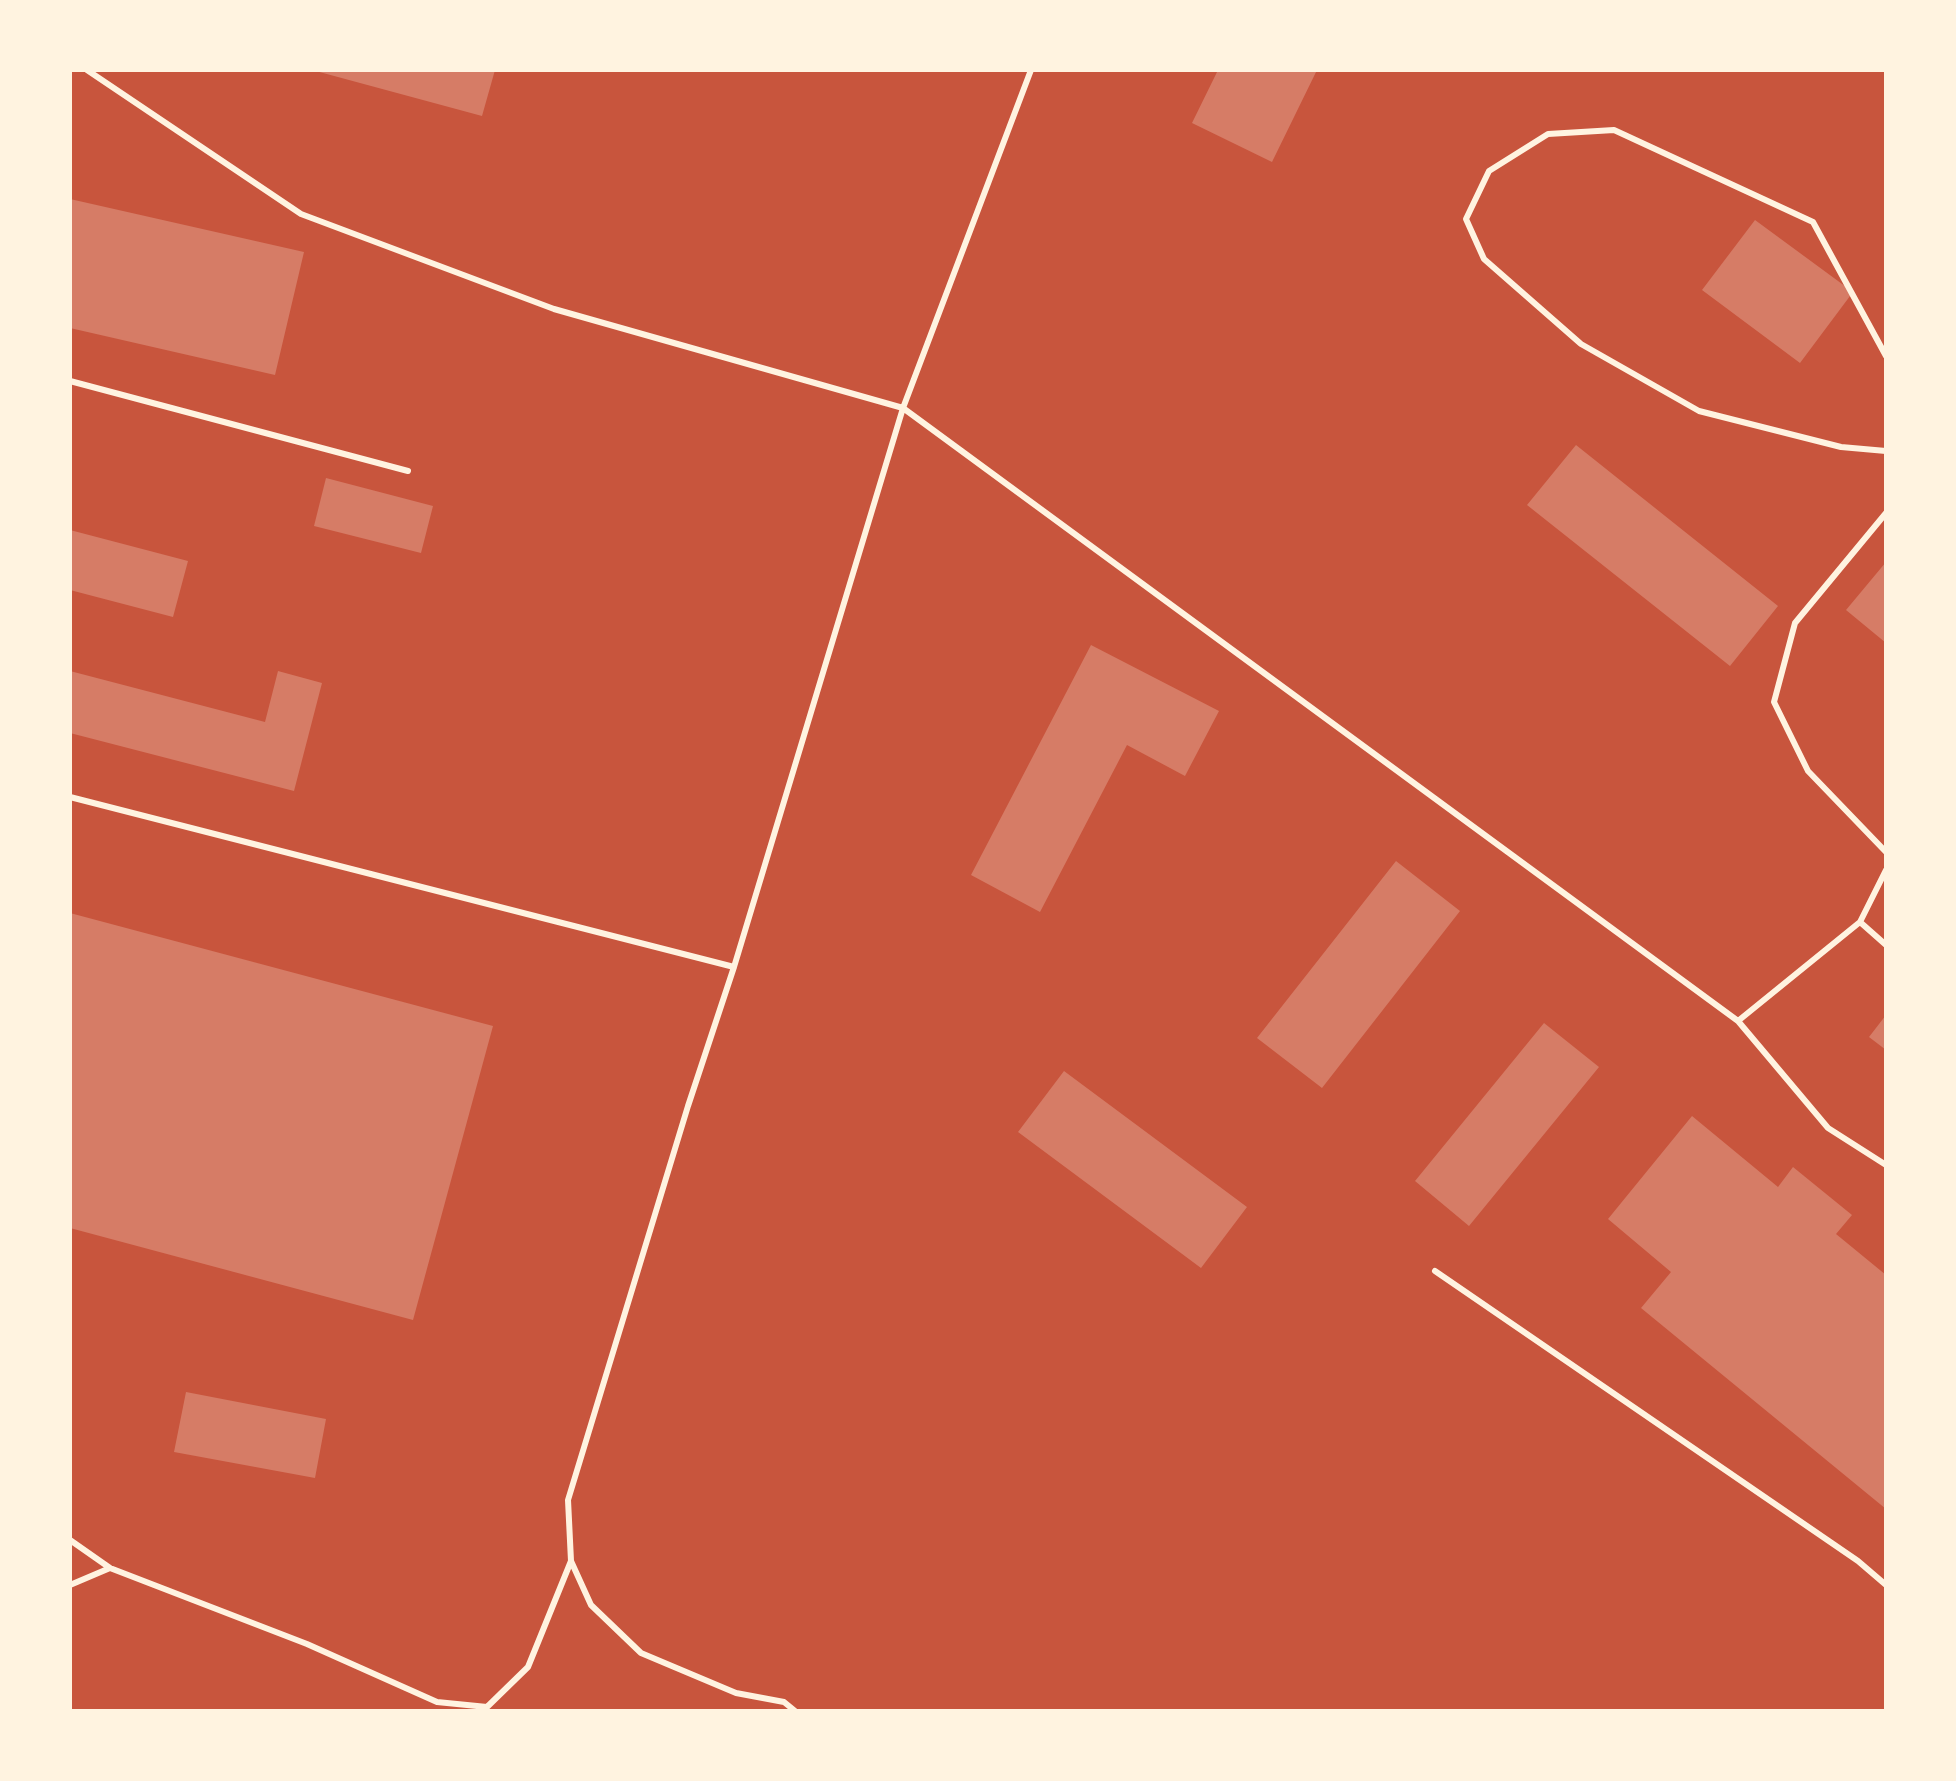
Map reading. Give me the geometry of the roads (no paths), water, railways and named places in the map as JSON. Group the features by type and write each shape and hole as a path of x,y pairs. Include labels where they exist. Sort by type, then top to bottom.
{"lane":[{"path":"87,70 301,214 554,309 903,408 1738,1021 1828,1128 1886,1165"},
{"path":"795,1711 784,1702 736,1693 641,1653 591,1605 571,1561 568,1500 903,408 1031,70"},
{"path":"1886,356 1813,222 1614,130 1548,134 1489,171 1466,219 1484,259 1581,344 1699,411 1841,447 1886,451"},
{"path":"70,381 408,471"},
{"path":"1886,513 1795,623 1774,702 1808,771 1886,852"},
{"path":"70,797 734,967"},
{"path":"1738,1021 1860,922 1886,870"},
{"path":"1860,922 1886,945"},
{"path":"1435,1271 1858,1561 1886,1585"},
{"path":"70,1540 110,1568 307,1644 437,1702 488,1709 528,1667 571,1561"},
{"path":"70,1585 110,1568"}]}
